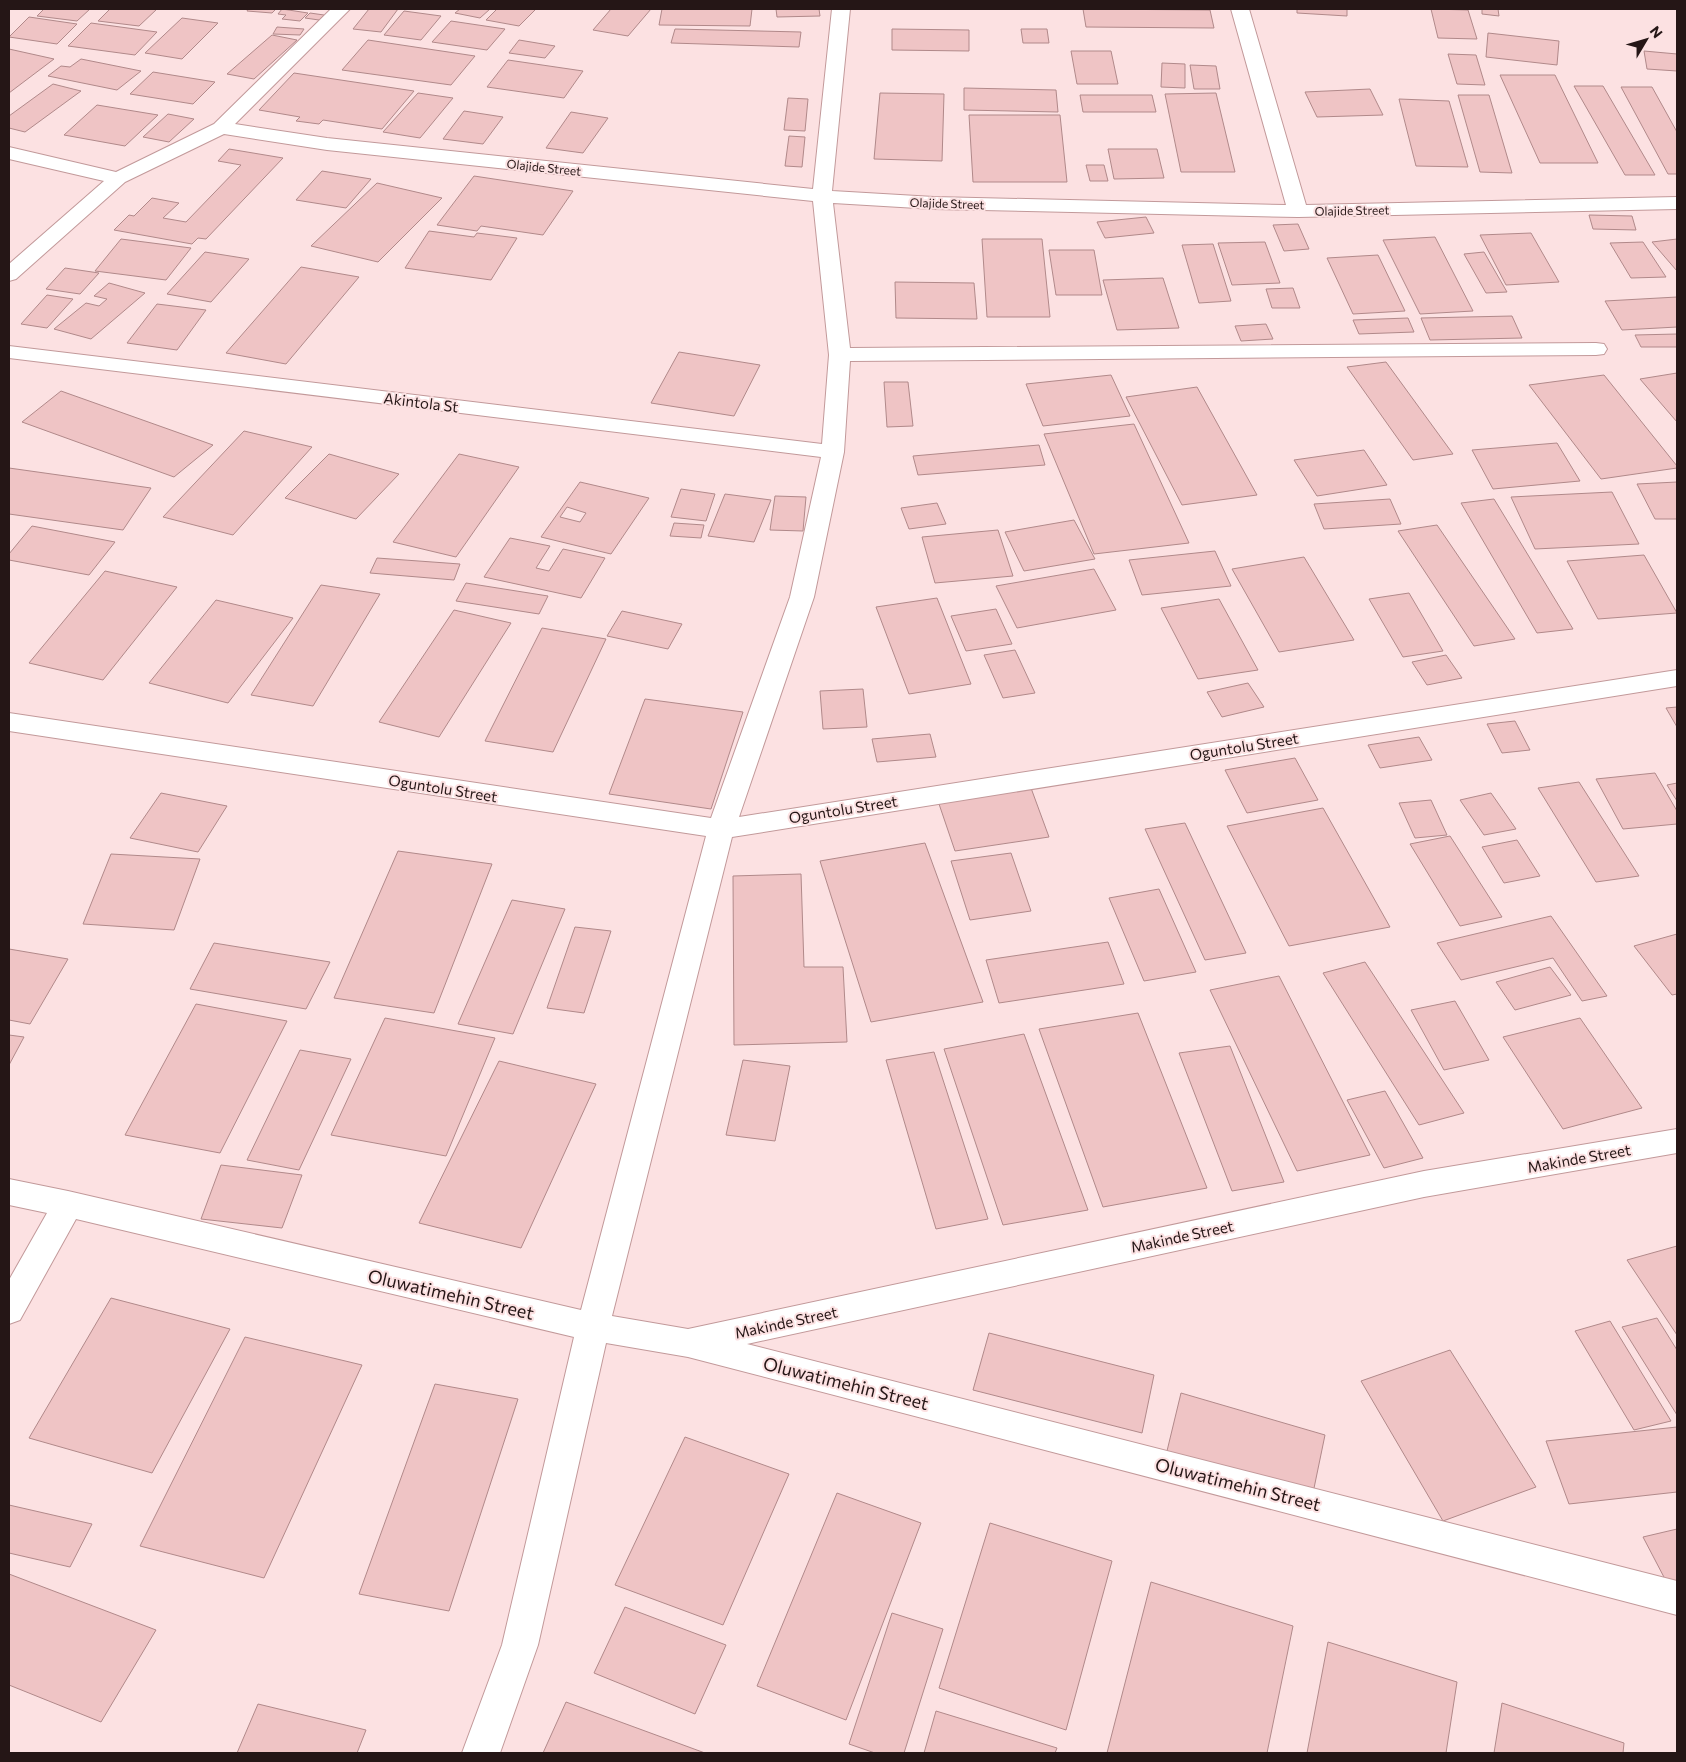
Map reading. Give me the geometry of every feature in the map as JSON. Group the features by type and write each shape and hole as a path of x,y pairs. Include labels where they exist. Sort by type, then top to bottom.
{"street":[{"path":"9,275 118,178 221,128 341,9"},
{"path":"481,1753 520,1645 593,1326 721,829 802,597 833,452 840,355 822,196 840,9"},
{"path":"1240,9 1298,211"},
{"name":"Olajide Street","path":"221,128 337,145 822,196 934,203 1298,211 1677,203"},
{"path":"9,153 118,178"},
{"path":"840,355 1596,349"},
{"name":"Akintola St","path":"9,352 833,452"},
{"name":"Oguntolu Street","path":"9,722 721,829 1677,678"},
{"name":"Makinde Street","path":"688,1343 1424,1184 1677,1141"},
{"name":"Oluwatimehin Street","path":"9,1192 593,1326 688,1343 1677,1598"},
{"path":"9,1310 68,1204"}],"building":[{"path":"44,9 90,9 77,21 37,16"},
{"path":"110,9 157,9 139,26 98,21"},
{"path":"248,9 276,9 272,13 247,11"},
{"path":"282,9 308,13 300,21 282,19 286,15 278,14"},
{"path":"369,9 398,9 381,32 353,29"},
{"path":"460,9 490,9 480,18 455,13"},
{"path":"497,9 536,9 519,26 486,20"},
{"path":"611,9 651,9 628,36 593,30"},
{"path":"662,9 752,9 750,26 659,25"},
{"path":"776,9 819,9 820,16 777,17"},
{"path":"1083,9 1210,10 1214,28 1086,27"},
{"path":"1297,9 1347,9 1347,16 1297,13"},
{"path":"1431,9 1468,10 1477,39 1438,38"},
{"path":"1482,9 1498,9 1499,16 1482,14"},
{"path":"404,11 441,16 421,40 384,35"},
{"path":"310,13 324,15 319,20 305,18"},
{"path":"29,17 77,24 57,44 9,37"},
{"path":"182,18 218,23 182,59 145,53"},
{"path":"451,21 505,29 487,50 432,42"},
{"path":"91,23 157,32 135,55 68,46"},
{"path":"277,27 304,29 300,35 273,34"},
{"path":"675,29 801,32 799,47 671,43"},
{"path":"892,29 969,30 969,51 892,50"},
{"path":"1021,29 1047,29 1049,43 1023,43"},
{"path":"1488,33 1559,41 1557,65 1486,57"},
{"path":"272,35 297,40 254,79 227,74"},
{"path":"368,40 475,56 451,85 342,70"},
{"path":"519,40 555,46 545,58 509,53"},
{"path":"9,49 54,59 9,93"},
{"path":"1071,51 1111,51 1118,84 1077,84"},
{"path":"1644,51 1677,54 1677,71 1647,69"},
{"path":"1448,54 1476,55 1485,85 1457,84"},
{"path":"81,59 141,71 117,90 48,76 61,66 70,67"},
{"path":"508,60 583,71 564,98 487,87"},
{"path":"1162,63 1185,64 1185,88 1161,87"},
{"path":"1190,65 1216,66 1220,89 1194,89"},
{"path":"153,72 215,82 193,104 130,94"},
{"path":"294,73 414,91 382,129 323,120 319,124 296,121 300,117 259,110"},
{"path":"1500,75 1555,75 1598,163 1540,163"},
{"path":"53,84 81,91 25,132 9,128 9,116"},
{"path":"1574,86 1603,86 1655,175 1625,175"},
{"path":"1621,87 1652,87 1677,132 1677,174 1668,174"},
{"path":"964,88 1056,90 1058,112 964,110"},
{"path":"1370,89 1383,115 1317,117 1305,92"},
{"path":"418,93 453,98 420,138 383,132"},
{"path":"880,93 944,94 942,161 874,159"},
{"path":"1216,93 1235,172 1181,172 1165,94"},
{"path":"1080,95 1152,95 1156,112 1083,112"},
{"path":"1458,95 1489,95 1512,173 1480,172"},
{"path":"788,98 808,99 805,131 784,130"},
{"path":"1399,99 1449,101 1468,167 1416,166"},
{"path":"97,105 158,115 125,146 64,135"},
{"path":"464,111 503,117 483,144 443,139"},
{"path":"571,112 608,118 583,153 546,148"},
{"path":"168,114 194,119 169,142 143,137"},
{"path":"969,115 1060,115 1067,182 973,182"},
{"path":"789,136 805,137 802,167 785,166"},
{"path":"229,149 283,158 206,239 198,238 192,244 114,230 129,215 134,216 152,198 179,203 163,218 186,222 241,165 218,161"},
{"path":"1108,149 1157,149 1164,178 1114,179"},
{"path":"1086,165 1104,165 1108,181 1090,181"},
{"path":"322,171 371,179 346,208 296,200"},
{"path":"474,176 573,191 543,235 481,226 477,231 437,225"},
{"path":"377,183 442,198 378,262 311,246"},
{"path":"1589,215 1632,216 1636,230 1593,229"},
{"path":"1146,217 1154,233 1105,238 1097,222"},
{"path":"1298,224 1309,249 1284,251 1273,225"},
{"path":"429,231 474,237 477,233 517,238 491,280 405,268"},
{"path":"1531,233 1559,282 1506,285 1480,235"},
{"path":"1435,237 1473,311 1420,314 1383,240"},
{"path":"121,239 191,248 166,280 95,271"},
{"path":"982,239 1042,239 1050,317 987,317"},
{"path":"1677,239 1677,271 1652,242"},
{"path":"1265,242 1280,283 1232,285 1218,243"},
{"path":"1643,242 1666,277 1631,278 1610,243"},
{"path":"1213,244 1231,301 1199,303 1182,245"},
{"path":"1049,250 1094,250 1102,295 1056,295"},
{"path":"205,252 249,259 211,302 167,294"},
{"path":"1484,252 1507,292 1486,293 1464,254"},
{"path":"1378,255 1405,311 1353,314 1327,258"},
{"path":"301,267 359,277 286,364 226,353"},
{"path":"65,268 99,273 80,294 46,289"},
{"path":"1163,278 1179,328 1117,330 1103,280"},
{"path":"895,282 974,283 977,319 896,318"},
{"path":"109,283 145,293 91,339 54,329 86,303 99,306 107,299 94,296"},
{"path":"1293,288 1300,308 1272,308 1266,289"},
{"path":"47,295 73,299 47,328 21,324"},
{"path":"1677,297 1677,327 1622,330 1605,301"},
{"path":"157,304 206,310 177,350 127,343"},
{"path":"1512,316 1522,338 1430,340 1421,318"},
{"path":"1408,318 1414,332 1359,334 1353,320"},
{"path":"1266,324 1273,339 1241,341 1235,326"},
{"path":"1677,334 1677,347 1641,347 1635,335"},
{"path":"679,352 760,365 734,416 651,403"},
{"path":"1386,362 1453,454 1413,460 1347,367"},
{"path":"1677,373 1677,422 1640,379"},
{"path":"1111,375 1130,416 1043,426 1026,384"},
{"path":"1604,375 1677,468 1601,479 1529,385"},
{"path":"884,382 908,382 913,426 887,427"},
{"path":"1197,387 1257,495 1182,505 1126,397"},
{"path":"61,391 213,445 174,477 22,422"},
{"path":"1134,424 1189,543 1094,554 1044,434"},
{"path":"244,431 312,447 233,535 163,517"},
{"path":"1557,443 1580,481 1493,489 1472,450"},
{"path":"1039,445 1045,465 918,475 913,456"},
{"path":"1364,450 1387,485 1317,496 1294,460"},
{"path":"329,454 399,474 356,519 285,498"},
{"path":"459,454 519,467 456,557 393,542"},
{"path":"9,468 151,488 123,530 9,514"},
{"path":"580,482 649,498 611,554 541,537","holes":["567,507 586,513 580,522 560,517"]},
{"path":"1677,482 1677,519 1655,519 1637,484"},
{"path":"681,489 715,494 706,521 671,517"},
{"path":"1612,492 1639,544 1535,549 1511,497"},
{"path":"725,494 771,500 754,542 708,536"},
{"path":"775,496 806,497 803,531 770,530"},
{"path":"1390,499 1401,524 1324,529 1314,504"},
{"path":"1494,499 1573,629 1537,633 1461,503"},
{"path":"937,503 946,524 909,529 901,508"},
{"path":"1074,520 1095,559 1024,571 1005,532"},
{"path":"674,523 704,525 701,538 670,536"},
{"path":"1437,525 1515,639 1474,646 1398,531"},
{"path":"32,526 115,542 89,575 9,560 9,554"},
{"path":"998,530 1013,576 935,583 922,537"},
{"path":"510,538 550,546 536,568 549,571 563,549 605,558 581,598 484,577"},
{"path":"1215,551 1231,586 1142,595 1129,560"},
{"path":"1644,555 1677,613 1598,619 1567,561"},
{"path":"1304,557 1354,640 1279,652 1232,569"},
{"path":"377,558 460,564 454,580 370,573"},
{"path":"1094,569 1116,610 1017,628 996,586"},
{"path":"105,571 177,587 103,680 29,663"},
{"path":"466,583 548,596 539,614 456,601"},
{"path":"321,585 380,594 313,706 251,695"},
{"path":"1409,593 1443,651 1403,657 1369,599"},
{"path":"937,598 971,684 909,694 876,607"},
{"path":"1219,599 1258,670 1198,679 1161,608"},
{"path":"216,600 293,618 228,703 149,683"},
{"path":"996,609 1012,644 966,651 951,616"},
{"path":"454,610 511,623 439,737 379,722"},
{"path":"622,611 682,624 668,649 607,636"},
{"path":"542,628 606,639 553,752 485,741"},
{"path":"1015,650 1035,693 1003,698 984,655"},
{"path":"1446,655 1462,678 1427,685 1412,662"},
{"path":"1248,683 1264,707 1222,717 1207,692"},
{"path":"863,689 867,727 823,729 820,691"},
{"path":"645,699 743,712 711,809 609,794"},
{"path":"1677,707 1677,727 1666,708"},
{"path":"1515,721 1530,750 1502,753 1487,724"},
{"path":"930,734 936,757 877,762 872,739"},
{"path":"1419,737 1432,760 1380,768 1368,745"},
{"path":"1295,758 1318,800 1247,813 1225,770"},
{"path":"1655,773 1677,811 1677,824 1623,829 1596,779"},
{"path":"1579,782 1639,876 1596,882 1538,788"},
{"path":"1677,783 1677,801 1667,785"},
{"path":"1031,788 1049,837 955,851 938,801"},
{"path":"161,793 227,806 198,852 130,838"},
{"path":"1491,793 1516,829 1484,835 1460,800"},
{"path":"1431,800 1447,835 1415,838 1399,803"},
{"path":"1323,808 1390,927 1289,946 1227,826"},
{"path":"1185,823 1246,953 1205,960 1145,829"},
{"path":"1450,836 1502,917 1460,926 1410,844"},
{"path":"1517,840 1540,876 1504,883 1482,847"},
{"path":"925,843 983,1002 871,1022 820,861"},
{"path":"398,851 492,864 434,1013 334,998"},
{"path":"1011,853 1031,911 970,920 951,861"},
{"path":"111,854 200,859 174,930 83,924"},
{"path":"801,874 804,967 843,967 847,1042 734,1045 733,876"},
{"path":"1159,889 1196,972 1144,981 1109,898"},
{"path":"512,900 565,909 513,1034 458,1024"},
{"path":"1551,916 1607,996 1582,1001 1553,958 1461,980 1437,943"},
{"path":"575,927 611,931 584,1013 547,1008"},
{"path":"1677,934 1677,994 1672,995 1634,946"},
{"path":"1108,942 1124,984 999,1003 986,960"},
{"path":"214,943 330,962 306,1009 190,989"},
{"path":"9,949 68,959 30,1024 9,1020"},
{"path":"1365,962 1464,1113 1419,1125 1323,973"},
{"path":"1550,967 1571,995 1515,1010 1496,982"},
{"path":"1279,976 1370,1155 1297,1171 1210,990"},
{"path":"1455,1001 1489,1060 1444,1070 1411,1010"},
{"path":"196,1004 287,1021 220,1153 125,1135"},
{"path":"1138,1013 1207,1188 1103,1207 1039,1029"},
{"path":"385,1018 495,1038 446,1156 331,1135"},
{"path":"1580,1018 1642,1108 1563,1129 1503,1037"},
{"path":"1024,1034 1088,1210 1003,1225 944,1049"},
{"path":"9,1035 24,1037 9,1065"},
{"path":"1230,1046 1284,1182 1232,1191 1179,1053"},
{"path":"300,1050 351,1059 299,1170 247,1160"},
{"path":"934,1052 988,1219 936,1229 886,1060"},
{"path":"743,1060 790,1066 775,1141 726,1135"},
{"path":"499,1061 596,1084 521,1248 419,1223"},
{"path":"1385,1091 1423,1158 1384,1168 1347,1100"},
{"path":"221,1165 302,1175 282,1228 201,1219"},
{"path":"1677,1246 1677,1335 1627,1260"},
{"path":"111,1298 230,1329 152,1473 29,1438"},
{"path":"1657,1318 1677,1350 1677,1415 1622,1327"},
{"path":"1610,1321 1671,1421 1634,1430 1575,1331"},
{"path":"989,1333 1154,1375 1142,1433 973,1390"},
{"path":"245,1337 362,1365 264,1578 140,1546"},
{"path":"1450,1350 1536,1487 1443,1521 1361,1381"},
{"path":"435,1384 518,1399 449,1611 359,1594"},
{"path":"1181,1393 1325,1435 1313,1493 1167,1451"},
{"path":"1677,1427 1677,1492 1569,1504 1546,1441"},
{"path":"685,1437 789,1474 723,1625 615,1585"},
{"path":"837,1493 921,1523 846,1720 757,1686"},
{"path":"9,1505 92,1524 70,1567 9,1553"},
{"path":"990,1523 1112,1561 1066,1730 939,1688"},
{"path":"1677,1529 1677,1602 1643,1537"},
{"path":"9,1574 156,1630 101,1722 9,1685"},
{"path":"1151,1582 1293,1626 1267,1753 1107,1753"},
{"path":"625,1607 726,1645 695,1714 594,1673"},
{"path":"892,1613 943,1629 904,1753 875,1753 849,1744"},
{"path":"1328,1642 1457,1682 1446,1753 1307,1753"},
{"path":"566,1702 705,1753 543,1753"},
{"path":"1502,1703 1624,1743 1623,1753 1494,1753"},
{"path":"258,1704 366,1730 357,1753 237,1753"},
{"path":"936,1711 1057,1748 1055,1753 924,1753"}]}
